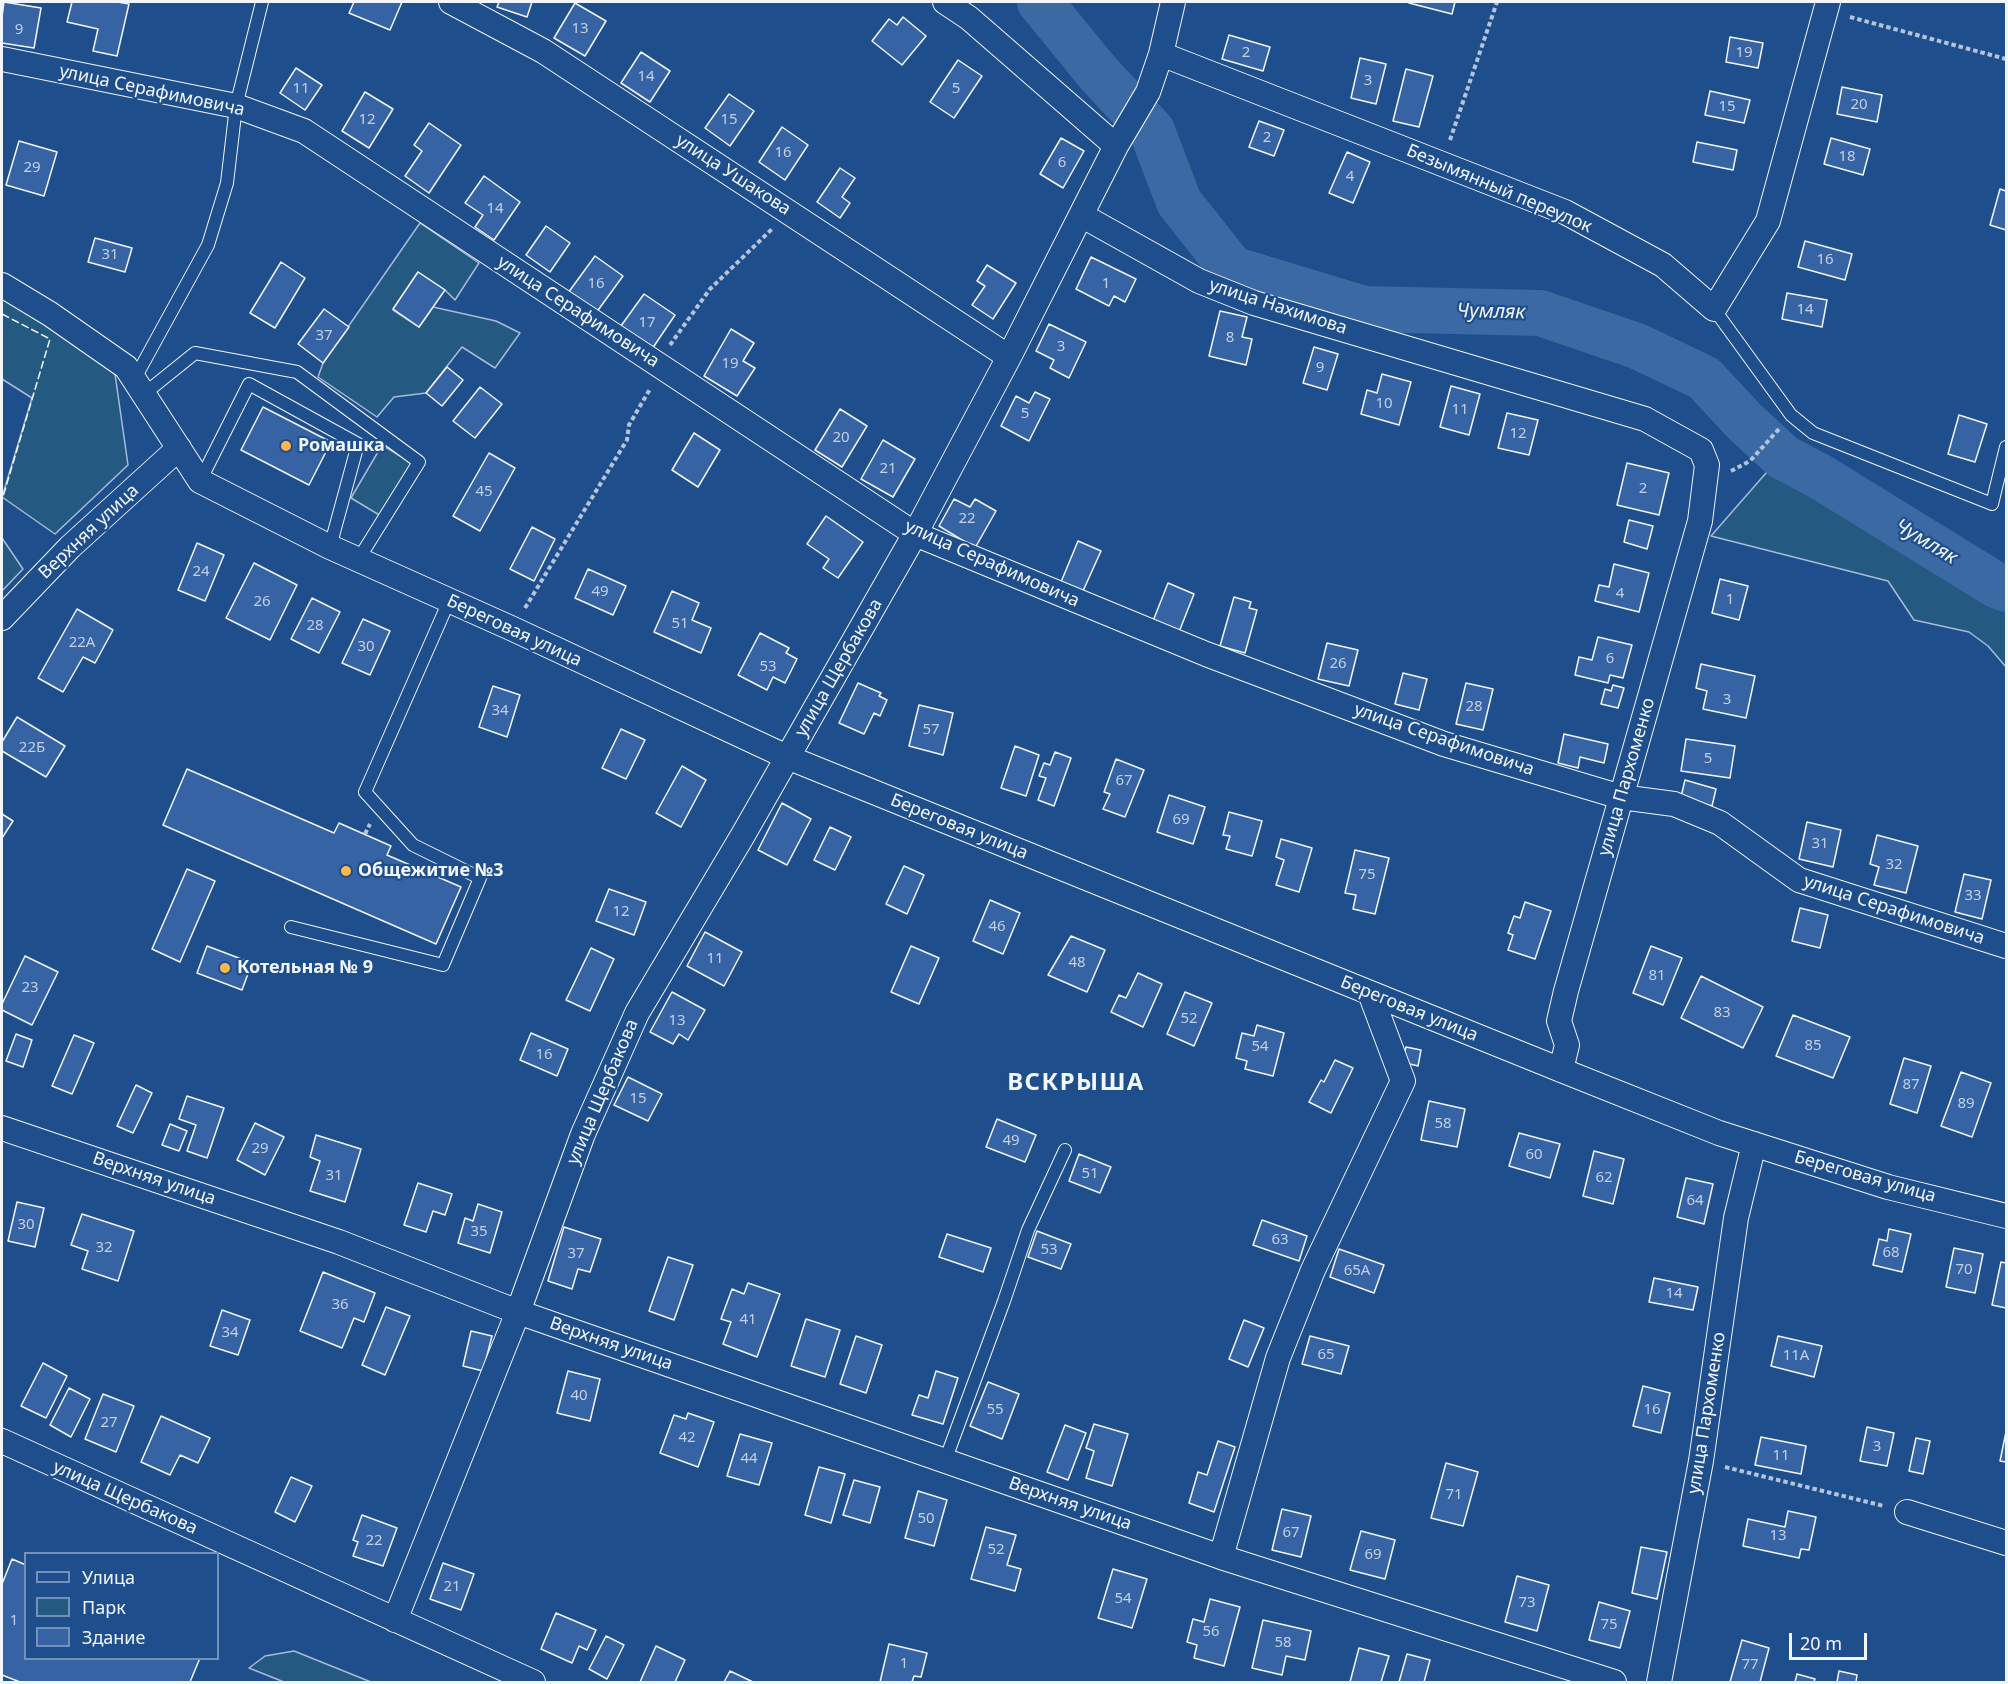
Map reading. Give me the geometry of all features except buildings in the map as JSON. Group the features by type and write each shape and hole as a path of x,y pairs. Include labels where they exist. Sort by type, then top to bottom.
{"street":[{"name":"улица Ушакова","path":"451,2 543,51 1009,357"},
{"path":"945,2 969,18 1116,146"},
{"path":"1081,214 1116,146 1148,92 1161,54 1173,2"},
{"path":"1714,309 1768,221 1827,6"},
{"name":"Безымянный переулок","path":"1161,54 1565,212 1663,265 1714,309"},
{"name":"улица Серафимовича","path":"2,59 236,106 304,131 915,534 1206,654 1444,744 1621,797 1674,804 1720,823 1799,880 2007,946"},
{"name":"улица Щербакова","path":"2,1442 394,1620 518,1312 583,1134 637,1013 915,534 1009,357 1081,214"},
{"name":"улица Нахимова","path":"1081,214 1199,281 1254,303 1645,419 1701,450 1707,465 1704,484"},
{"path":"2,285 50,314 126,367 200,481"},
{"name":"Верхняя улица","path":"2,618 70,547 179,448"},
{"name":"Береговая улица","path":"200,481 330,547 513,629 787,757 1719,1133 1888,1187 2007,1216"},
{"name":"улица Пархоменко","path":"1560,1070 1567,1045 1560,1021 1700,521 1704,484"},
{"path":"1221,1557 1278,1358 1313,1270 1403,1082 1370,993"},
{"name":"Верхняя улица","path":"2,1128 339,1242 518,1312 1221,1557 1614,1683"},
{"name":"улица Пархоменко","path":"1659,1683 1701,1461 1736,1218 1754,1144"},
{"path":"1907,1512 2007,1543"},
{"path":"394,1620 533,1683"}],"lane":[{"path":"139,387 208,245 227,183 236,106 262,2"},
{"path":"1714,309 1791,415 1813,433 1992,504 2007,447"},
{"path":"139,387 195,353 297,372 419,462 358,560"},
{"path":"200,481 249,384 358,444 330,547"},
{"path":"291,927 443,964 480,878 413,845 365,792 449,601"},
{"path":"945,1461 1028,1230 1065,1150"}],"path":[{"path":"1442,164 1497,2"},
{"path":"1827,6 2007,59"},
{"path":"513,629 627,440 629,425 650,392 656,363 710,289 789,212"},
{"path":"1750,461 1775,435"},
{"path":"1701,1461 1907,1512"}],"green space":[{"path":"420,223 479,263 455,300 445,290 418,272 393,310 419,327 433,307 496,321 520,333 495,368 462,347 426,393 394,397 377,417 318,377 323,363"},
{"path":"2,298 32,315 115,374 128,465 55,534 2,497 32,398 2,379"},
{"path":"382,445 412,463 381,516 351,498"},
{"path":"1773,465 1900,530 1965,574 1972,569 2006,589 2006,667 1988,646 1969,632 1914,620 1888,581 1711,536"},
{"path":"2,538 23,569 2,591"},
{"path":"294,1651 371,1682 284,1682 249,1668 265,1656"}],"waterway":[{"name":"Чумляк","path":"1040,2 1098,73 1152,131 1179,202 1232,269 1364,309 1540,313 1637,346 1704,378 1744,421 1783,457 1819,476 2006,589"}],"fence":[{"path":"2,314 50,339 2,500"}],"place":[{"name":"Ромашка","path":"286,446"},
{"name":"Общежитие №3","path":"346,871"},
{"name":"Котельная № 9","path":"225,968"}],"district":[{"name":"ВСКРЫША","path":"1076,1083"}]}
